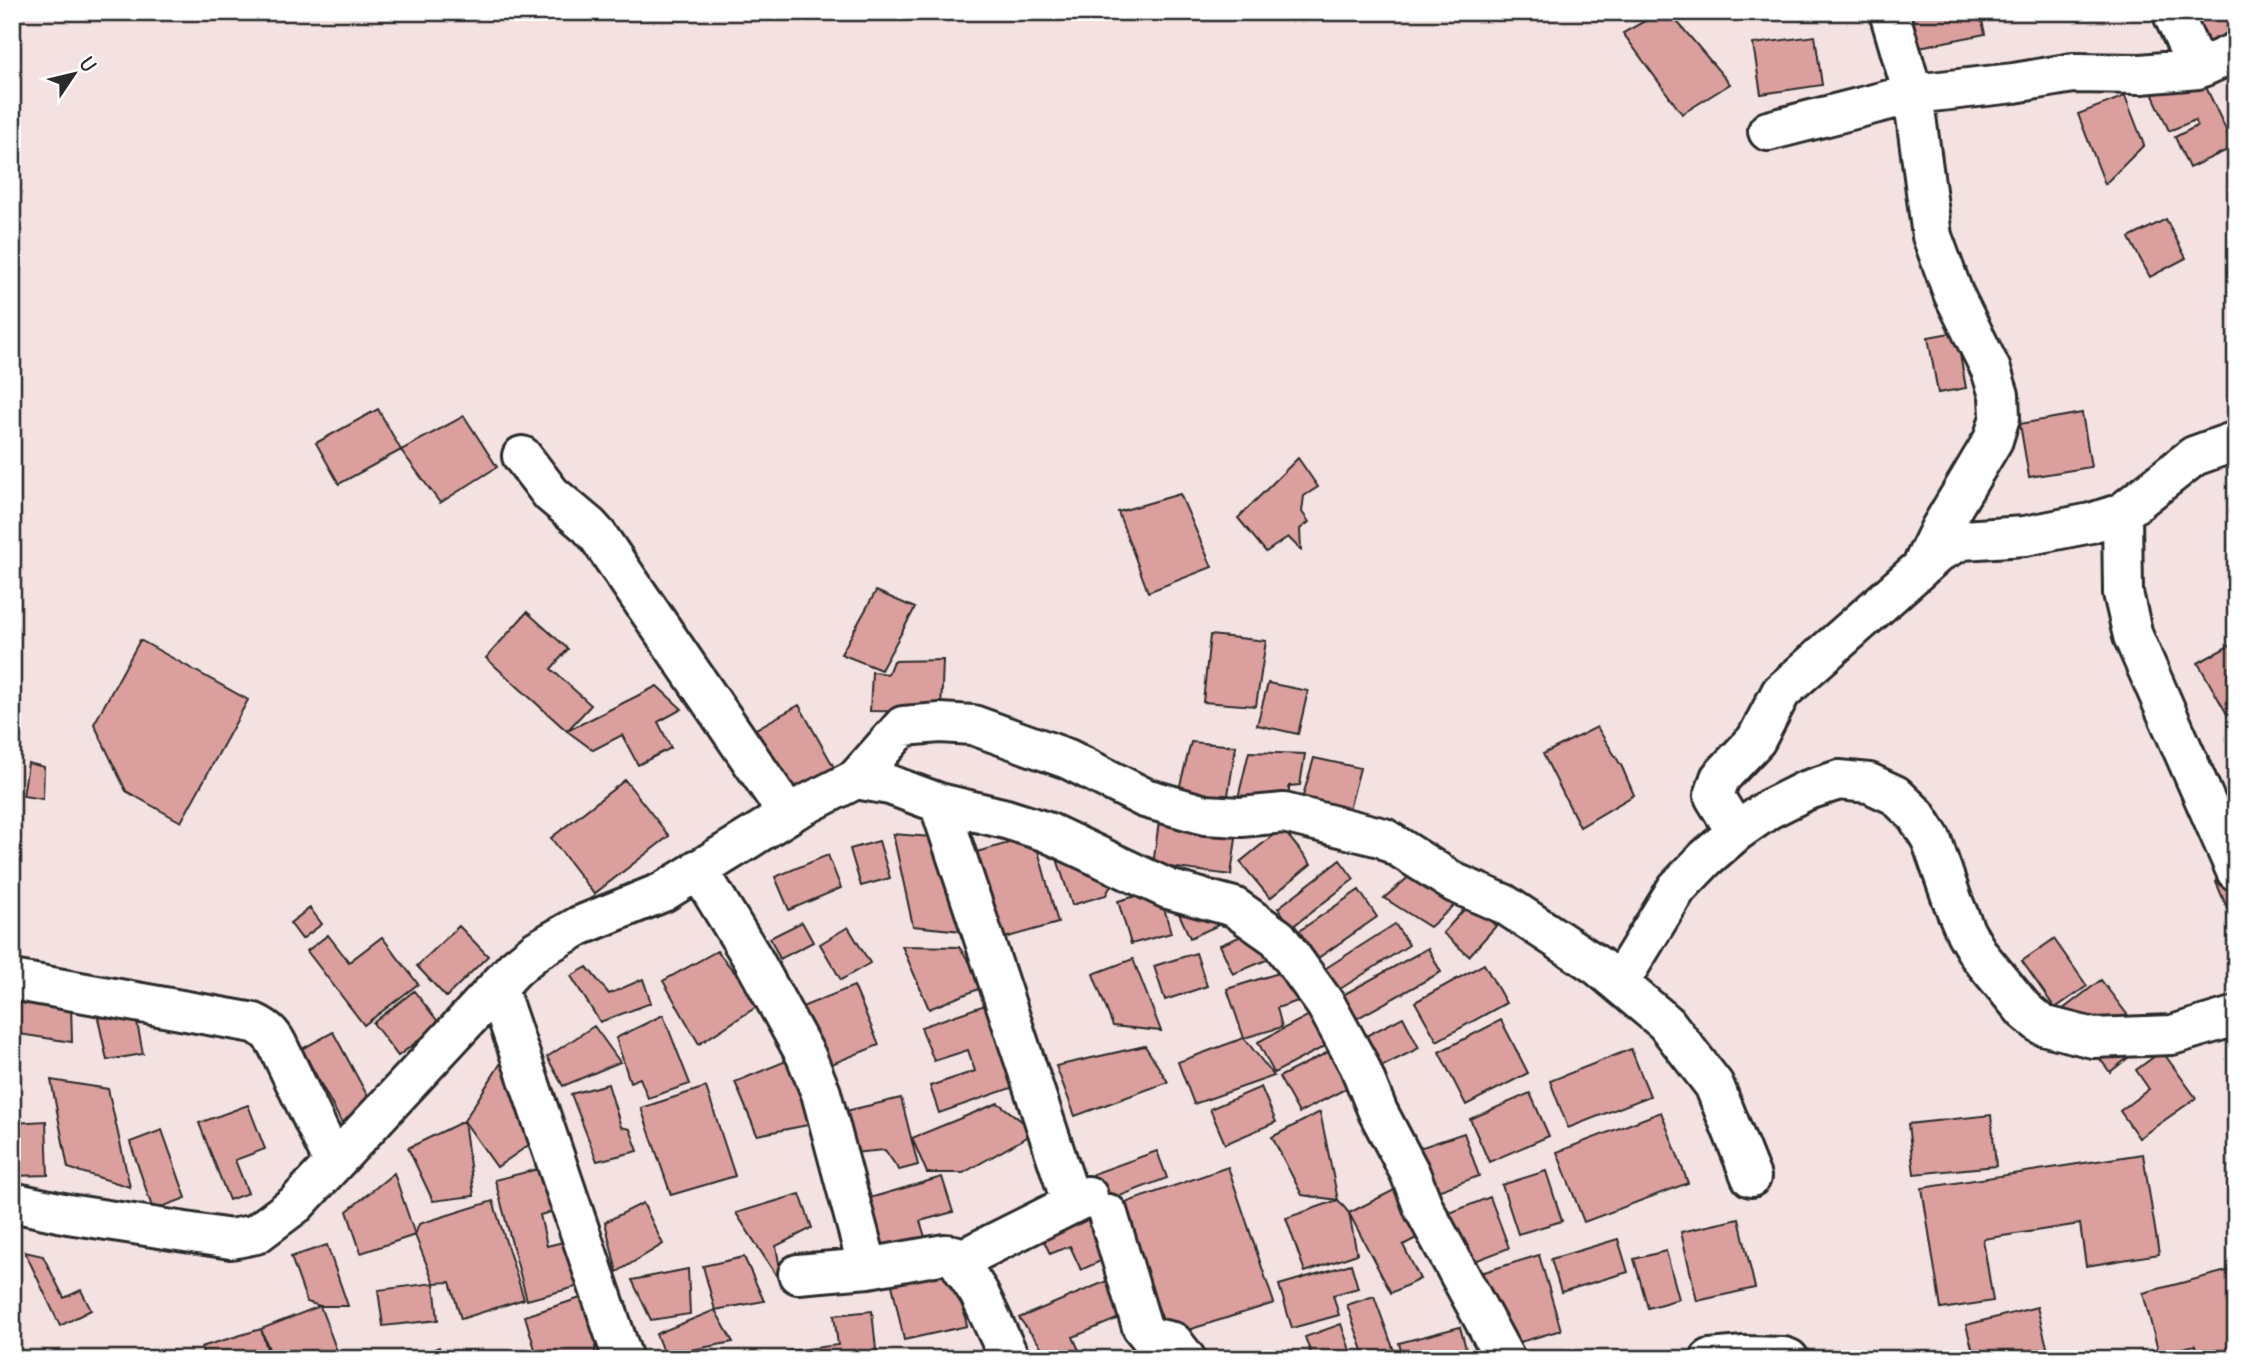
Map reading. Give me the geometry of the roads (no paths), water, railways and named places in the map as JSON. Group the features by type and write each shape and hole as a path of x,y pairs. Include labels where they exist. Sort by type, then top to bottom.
{"street":[{"path":"1889,12 1913,94 1932,236 1953,293 1991,370 1999,395 2000,417 1993,440 1940,529 1920,570"},
{"path":"2172,12 2222,67"},
{"path":"1768,131 1913,94 2073,74 2141,74 2222,67"},
{"path":"1736,832 1714,796 1720,778 1756,740 1781,692 1939,552 1962,540 2025,536 2091,523 2122,513 2194,456 2236,441"},
{"path":"522,456 551,494 598,537 788,814"},
{"path":"2122,513 2123,593 2133,636 2236,871"},
{"path":"12,1202 68,1214 231,1239 256,1234 296,1204 515,968 537,950 579,926 663,891 788,814 856,779 903,726 940,723 973,725 1069,760 1145,798 1205,816 1241,817 1284,813 1384,838 1455,883 1504,904 1598,966 1666,1023 1714,1085 1751,1177"},
{"path":"856,779 890,785 939,803 1047,832 1168,889 1234,907 1278,938 1326,1005 1359,1065 1424,1209 1505,1359"},
{"path":"1619,983 1677,888 1736,832 1769,809 1805,791 1839,780 1869,783 1895,795 1916,815 1931,839 1966,933 1979,955 2025,1011 2042,1025 2093,1038 2172,1035 2236,1016"},
{"path":"939,803 1089,1205 1142,1327 1150,1337 1173,1342 1186,1359"},
{"path":"698,869 753,959 806,1056 821,1093 868,1268"},
{"path":"12,980 254,1023 263,1027 271,1033 277,1044 334,1163"},
{"path":"497,987 623,1359"},
{"path":"958,1261 1089,1205"},
{"path":"798,1274 868,1268 954,1255 979,1293 1010,1359"},
{"path":"1710,1359 1744,1356 1789,1359"}]}
